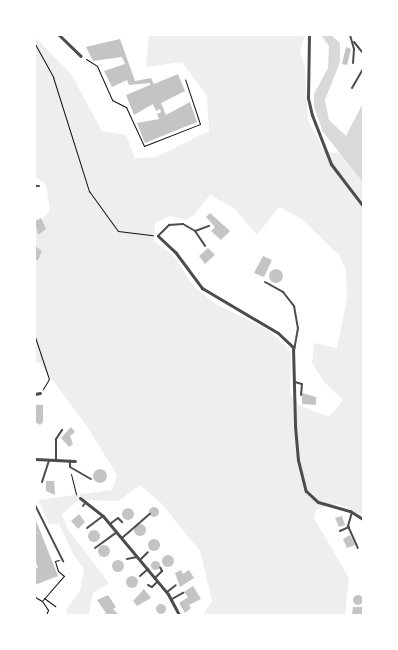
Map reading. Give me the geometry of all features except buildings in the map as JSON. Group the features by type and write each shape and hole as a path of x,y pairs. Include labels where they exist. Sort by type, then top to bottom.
{"street":[{"path":"59,35 81,56"},
{"path":"310,35 308,98 312,115 331,164 363,206"},
{"path":"158,236 176,253 202,288 278,332 294,350 298,460 306,491 318,502 352,512 363,519"},
{"path":"35,394 40,394"},
{"path":"35,459 75,461"},
{"path":"80,498 103,516 117,532 167,592 179,615"}],"lane":[{"path":"350,35 363,53"},
{"path":"352,40 353,63"},
{"path":"352,88 363,70"},
{"path":"158,236 165,227 174,224 195,231 205,246"},
{"path":"195,231 209,226"},
{"path":"266,282 283,292 294,306 298,328 294,350"},
{"path":"295,382 302,384 301,395"},
{"path":"56,460 56,439 62,430"},
{"path":"42,482 49,460"},
{"path":"70,461 70,467 90,480"},
{"path":"83,506 86,502"},
{"path":"35,505 62,560"},
{"path":"352,512 349,528 358,548"},
{"path":"122,538 150,514"},
{"path":"87,528 103,516"},
{"path":"110,524 118,518 122,522"},
{"path":"340,531 349,528"},
{"path":"95,548 117,532"},
{"path":"127,559 139,558 148,552"},
{"path":"155,578 162,571 160,567"},
{"path":"140,576 148,569"},
{"path":"148,584 152,587 158,581"},
{"path":"167,592 176,585"},
{"path":"172,599 183,593"}],"path":[{"path":"35,44 54,77 89,191 118,231 158,236"},
{"path":"81,56 97,66 112,100 126,107 144,146 200,124 185,79"},
{"path":"35,337 49,379 40,394"},
{"path":"70,467 73,488 80,498"},
{"path":"42,601 64,576 58,571 55,562 62,560"},
{"path":"35,598 42,601 48,610 46,615"},
{"path":"44,598 55,606"}],"shaded area":[{"path":"149,35 305,35 300,51 305,67 308,120 325,153 345,153 356,164 363,182 363,516 338,504 317,509 314,518 349,578 345,615 203,615 212,601 200,551 160,502 140,485 119,501 79,500 62,514 67,528 109,583 93,593 89,615 68,615 66,610 80,591 84,569 73,554 59,524 49,524 38,500 112,490 117,475 86,425 40,363 35,361 35,227 50,210 46,185 35,176 35,37 71,74 102,131 126,135 135,158 157,157 209,131 207,96 182,62 146,67","holes":["210,195 234,208 257,235 279,207 302,219 339,255 346,270 347,298 337,348 314,343 312,363 324,382 343,400 329,417 299,405 290,393 291,354 287,347 268,330 216,304 194,287 174,256 154,241 155,223 170,216 186,220 194,215"]},
{"path":"321,35 331,35 340,43 340,62 325,100 329,120 346,136 363,103 363,182 323,132 314,107 314,94 328,68 329,46"}]}
